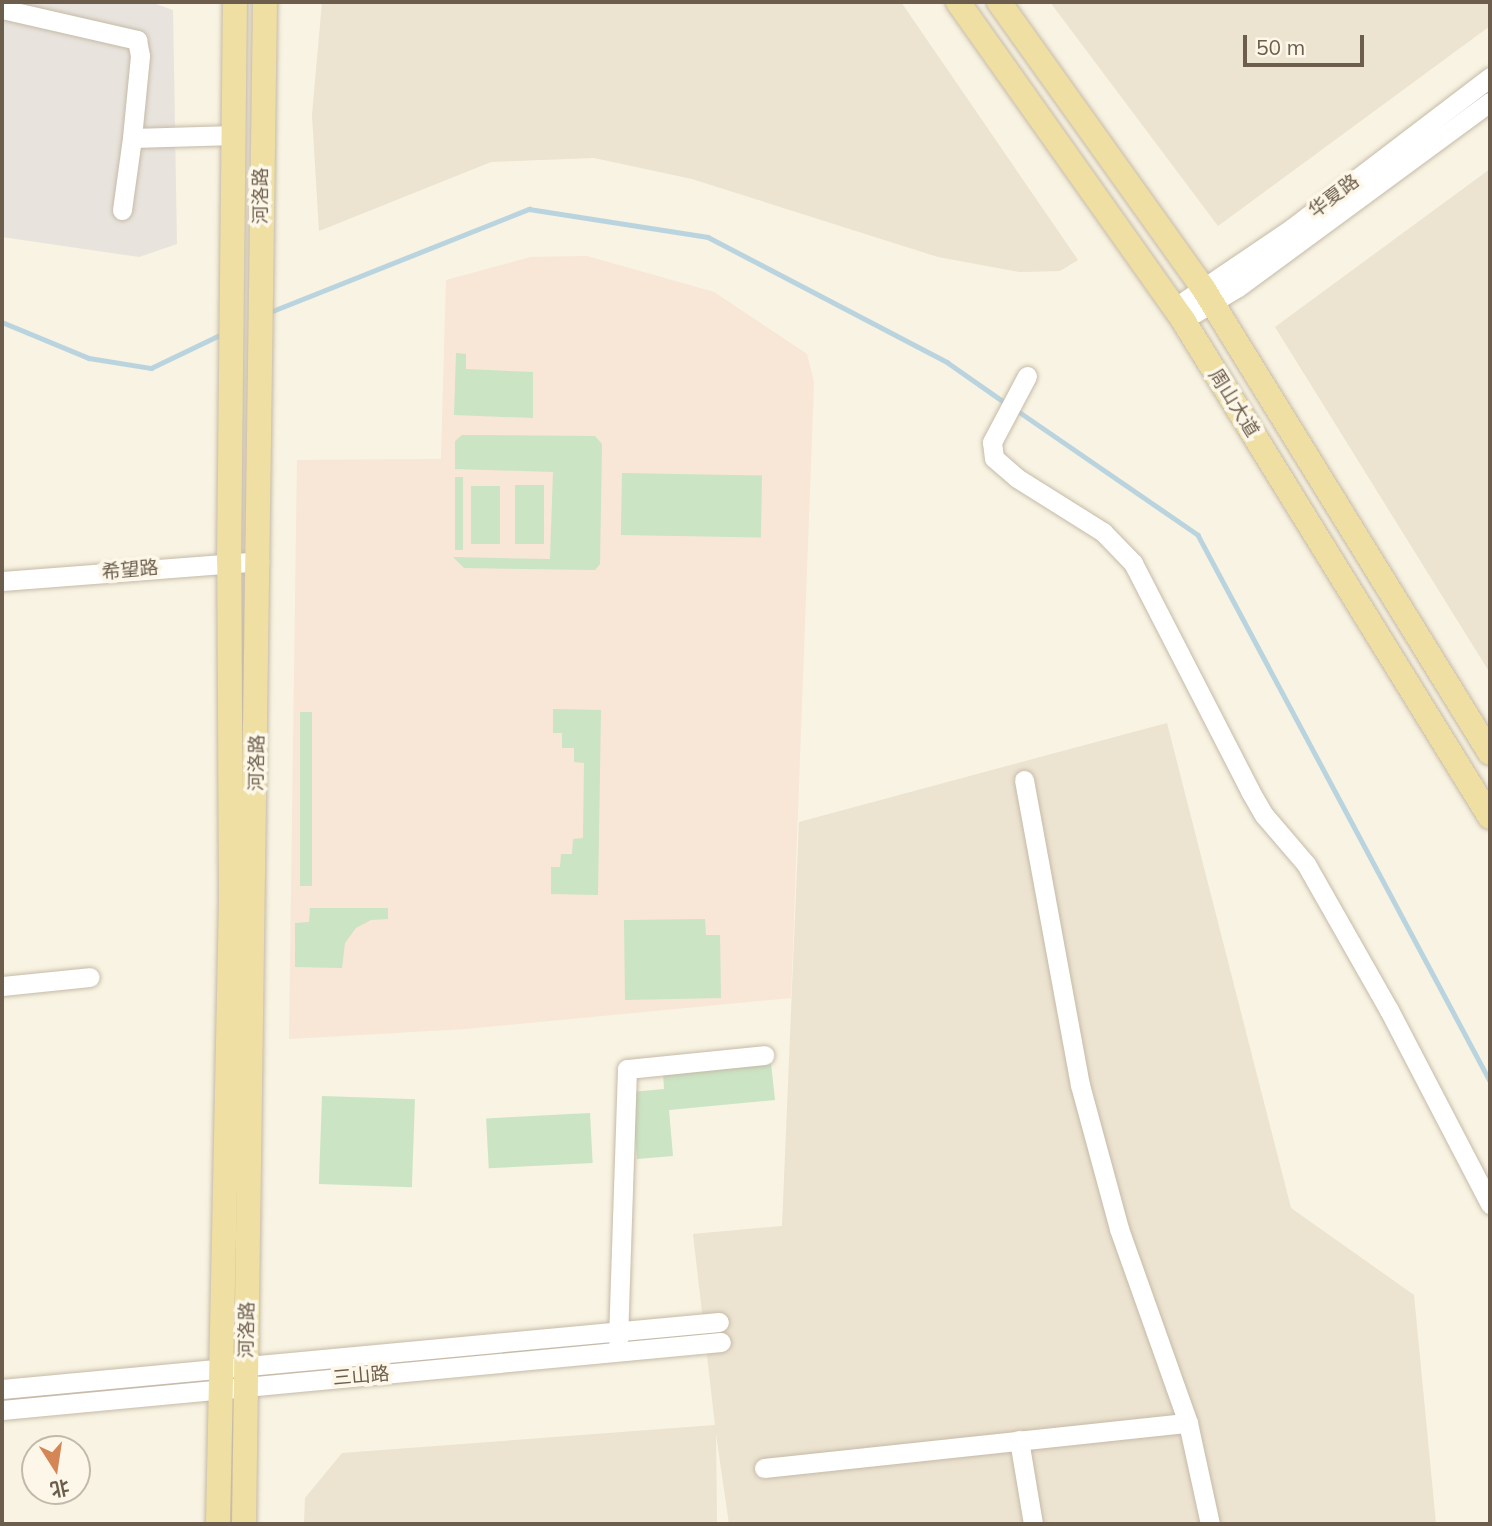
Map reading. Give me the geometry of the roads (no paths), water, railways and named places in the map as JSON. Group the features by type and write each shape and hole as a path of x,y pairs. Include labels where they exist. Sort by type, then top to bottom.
{"main road":[{"name":"河洛路","path":"218,1524 231,900 229,561 234,311 235,2"},
{"name":"河洛路","path":"244,1524 265,2"},
{"name":"周山大道","path":"958,2 1179,314 1490,817"},
{"name":"周山大道","path":"999,2 1208,295 1490,753"}],"street":[{"path":"2,9 137,40 132,138 122,210"},
{"name":"华夏路","path":"1208,295 1490,77"},
{"name":"华夏路","path":"1179,314 1490,102"},
{"path":"132,138 235,135"},
{"path":"1027,376 992,442 995,458 1017,478 1103,532 1133,563 1257,803 1306,864 1389,1010 1490,1204"},
{"name":"希望路","path":"2,581 229,561 259,561"},
{"path":"1024,780 1080,1084 1119,1229 1188,1423 1210,1524"},
{"path":"2,986 90,977"},
{"path":"618,1352 627,1069 764,1055"},
{"name":"三山路","path":"2,1410 220,1378 619,1330 719,1322"},
{"name":"三山路","path":"246,1375 618,1352 721,1342"},
{"name":"三山路","path":"2,1389 220,1378"},
{"path":"764,1468 1188,1423"},
{"path":"1019,1440 1034,1524"}],"waterway":[{"path":"270,312 529,209 708,237 947,362 1007,404"},
{"path":"2,322 89,358 151,368 224,333"},
{"path":"1015,409 1198,535 1490,1081"}]}
